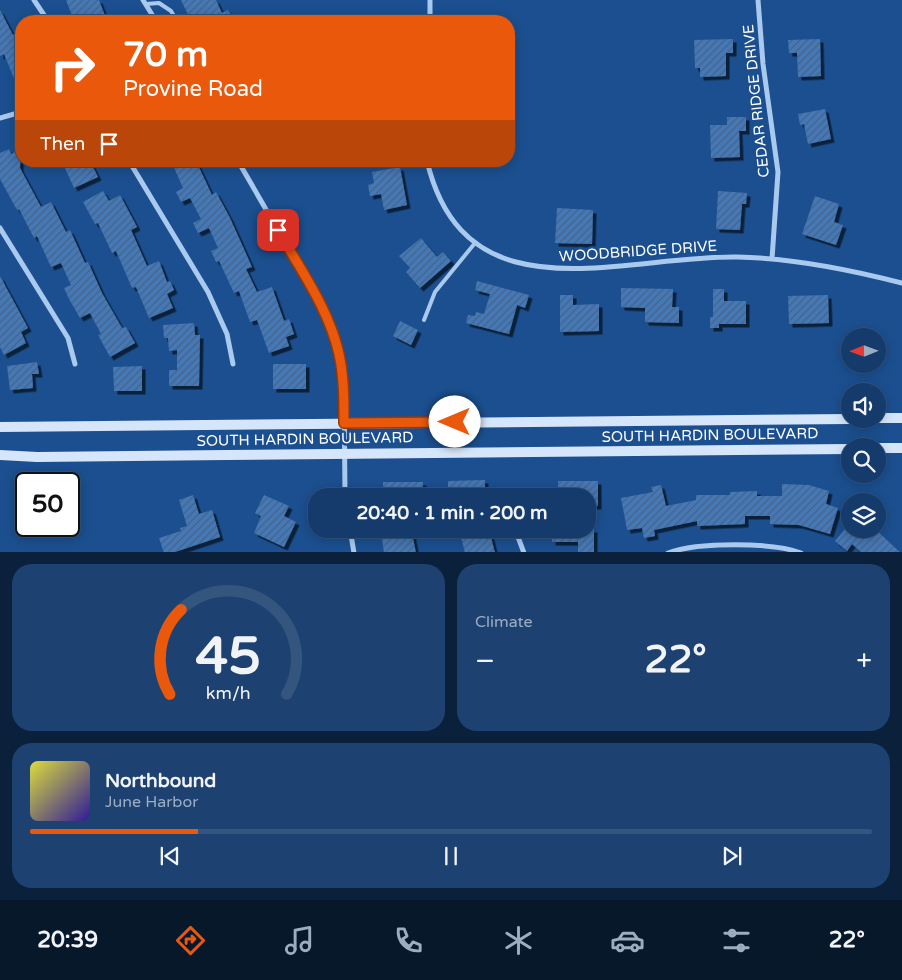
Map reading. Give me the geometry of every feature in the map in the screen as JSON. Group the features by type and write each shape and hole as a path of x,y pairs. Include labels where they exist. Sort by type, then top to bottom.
{"main road":[{"name":"SOUTH HARDIN BOULEVARD","path":"0,426 841,418"},
{"path":"886,418 902,418"},
{"path":"886,448 902,448"},
{"name":"SOUTH HARDIN BOULEVARD","path":"0,454 37,457 841,449"}],"street":[{"path":"34,0 44,15"},
{"path":"430,0 430,15"},
{"name":"CEDAR RIDGE DRIVE","path":"758,0 763,64 778,172 772,259"},
{"path":"145,2 153,15"},
{"path":"0,118 15,114"},
{"path":"133,167 208,292 227,334 233,364"},
{"path":"241,167 328,322 339,353 344,382 345,488"},
{"name":"WOODBRIDGE DRIVE","path":"429,167 437,194 454,219 475,243 503,259 539,268 596,267 680,259 737,257 828,266 902,283"},
{"path":"0,228 68,338 75,364"},
{"path":"352,538 354,552"},
{"path":"519,538 524,552"},
{"path":"668,552 704,546 769,547 801,552"}],"lane":[{"path":"145,2 159,3 172,11 174,15"},
{"path":"424,320 435,292 475,243"}],"building":[{"path":"66,0 99,0 105,15 72,15"},
{"path":"181,0 216,0 222,13 228,10 231,15 188,15"},
{"path":"0,10 13,35 15,34 15,81 4,54 0,56"},
{"path":"733,39 733,53 726,53 726,76 700,77 700,68 695,68 694,40"},
{"path":"820,39 821,76 798,77 797,53 789,53 788,40"},
{"path":"825,109 831,139 808,144 804,124 800,125 798,114"},
{"path":"727,117 746,117 746,131 739,131 740,157 711,158 710,125 727,125"},
{"path":"9,149 11,154 15,152 15,167 20,167 41,207 51,202 66,232 70,230 85,263 88,262 102,293 122,328 126,327 135,343 110,357 98,335 101,334 90,313 80,318 64,288 71,285 61,263 51,267 37,236 34,238 0,179 0,153"},
{"path":"64,167 93,167 98,177 74,188"},
{"path":"174,167 199,167 212,195 216,192 230,218 252,267 246,269 257,292 272,287 284,321 289,319 294,334 286,337 289,346 269,353 257,320 250,322 239,291 234,293 219,261 216,262 211,251 218,248 209,228 198,233 193,223 201,219 190,198 181,202 176,192 183,188"},
{"path":"400,167 407,205 384,210 381,194 370,196 368,185 374,183 372,172"},
{"path":"103,191 109,201 120,195 137,227 131,230 147,266 159,261 167,282 170,281 174,290 167,294 173,308 149,318 136,287 132,288 116,251 112,253 98,223 95,224 83,202"},
{"path":"718,191 747,193 746,204 742,204 740,230 716,229"},
{"path":"815,196 839,204 834,222 843,225 836,245 802,234"},
{"path":"557,208 593,210 592,244 555,243"},
{"path":"421,238 437,257 443,252 451,261 420,288 406,272 410,268 399,256"},
{"path":"0,276 28,328 21,332 26,343 4,355 0,347"},
{"path":"477,281 529,295 525,308 517,305 509,334 466,323 468,315 475,316 476,312 484,314 490,294 475,290"},
{"path":"621,288 673,289 672,307 679,307 679,323 645,322 645,308 621,307"},
{"path":"713,289 724,289 724,301 746,301 746,324 719,324 719,328 710,328 710,317 713,317"},
{"path":"560,295 573,295 573,305 599,304 599,331 560,332"},
{"path":"828,295 829,323 789,324 788,296"},
{"path":"400,321 418,330 411,345 393,336"},
{"path":"194,323 195,335 200,335 199,386 169,386 169,370 177,370 177,350 169,351 168,338 164,338 163,325"},
{"path":"37,362 39,374 32,374 33,388 10,390 7,366"},
{"path":"273,364 306,364 306,389 273,389"},
{"path":"142,366 142,391 114,391 113,367"},
{"path":"485,480 485,488 448,488 448,481"},
{"path":"558,481 598,481 598,506 596,506 596,488 558,488"},
{"path":"383,482 423,482 423,488 383,488"},
{"path":"782,484 809,485 829,491 826,504 838,508 830,534 799,525 770,524 770,516 745,516 745,524 697,526 697,521 654,530 655,536 644,538 642,528 627,530 621,498 653,492 651,487 661,485 666,506 696,500 696,495 730,495 730,492 757,491 757,496 782,496"},
{"path":"193,495 199,514 212,510 220,537 175,552 164,552 159,538 181,531 180,528 187,526 179,500"},
{"path":"264,495 289,506 284,516 296,522 284,547 254,533 261,516 255,513"},
{"path":"841,534 841,538 885,538 900,552 861,552 852,544 847,551 835,541"},
{"path":"413,538 416,552 384,552 382,539"},
{"path":"461,538 491,538 495,552 465,552"},
{"path":"552,538 594,538 594,552 578,552 578,542 552,542"}],"route":[{"path":"278,230 308,282 328,322 339,353 344,382 344,423 455,422"}]}
